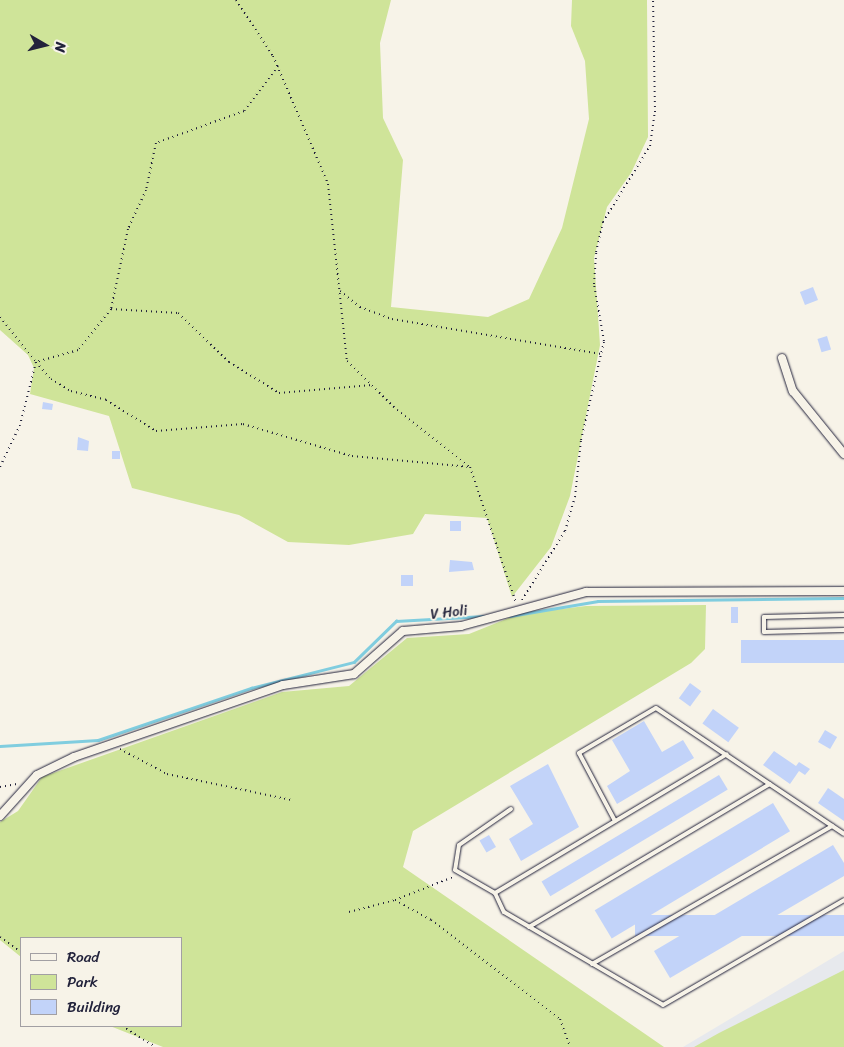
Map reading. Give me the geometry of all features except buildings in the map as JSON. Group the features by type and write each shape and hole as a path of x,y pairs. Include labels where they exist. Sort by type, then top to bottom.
{"street":[{"path":"782,358 794,391 844,454"},
{"name":"V Holi","path":"0,816 38,775 113,743 283,685 354,674 385,644 403,631 461,626 518,608 586,592 844,590"}],"lane":[{"path":"844,615 764,617 764,632 844,630"},
{"path":"615,821 579,753 656,708 844,834"},
{"path":"495,893 727,754"},
{"path":"529,926 770,784"},
{"path":"511,809 459,845 455,870 495,893 504,912 662,1005 844,900"},
{"path":"592,964 832,826"}],"path":[{"path":"236,0 278,66 328,184 347,361 372,386 470,467 518,608"},
{"path":"518,608 565,531 604,341 594,284 596,252 603,222 650,146 655,112 653,0"},
{"path":"36,362 78,350 111,309 128,229 146,190 156,143 244,111 278,66"},
{"path":"340,290 360,306 392,318 601,354"},
{"path":"111,309 178,314 229,362 279,393 372,386"},
{"path":"0,317 36,362 64,387 106,400 156,431 242,424 352,456 470,467"},
{"path":"0,467 20,425 36,362"},
{"path":"113,743 131,758 167,774 291,800"},
{"path":"350,912 433,888 460,873"},
{"path":"395,900 431,920 560,1019 570,1047"},
{"path":"0,937 20,951"},
{"path":"124,1027 155,1047"}],"shaded area":[{"path":"844,951 844,1047 683,1047"}],"green space":[{"path":"0,0 391,0 380,43 383,118 403,160 391,307 488,317 529,299 562,228 589,119 585,61 571,26 572,0 647,0 648,137 631,173 607,207 594,258 600,345 570,496 551,547 512,597 487,518 425,514 413,534 349,545 288,542 239,515 132,488 109,416 30,394 34,368 28,355 0,330"},
{"path":"706,605 705,649 691,663 413,831 403,867 664,1047 163,1047 113,1027 182,1027 182,937 20,937 20,956 0,940 0,822 18,811 42,777 282,692 349,686 407,638 469,634 519,614 586,606"},
{"path":"844,970 844,1047 694,1047 719,1033"}],"waterway":[{"path":"510,616 598,601 844,598"},
{"path":"0,746 98,740 251,688 354,662 396,621 484,616"}]}
